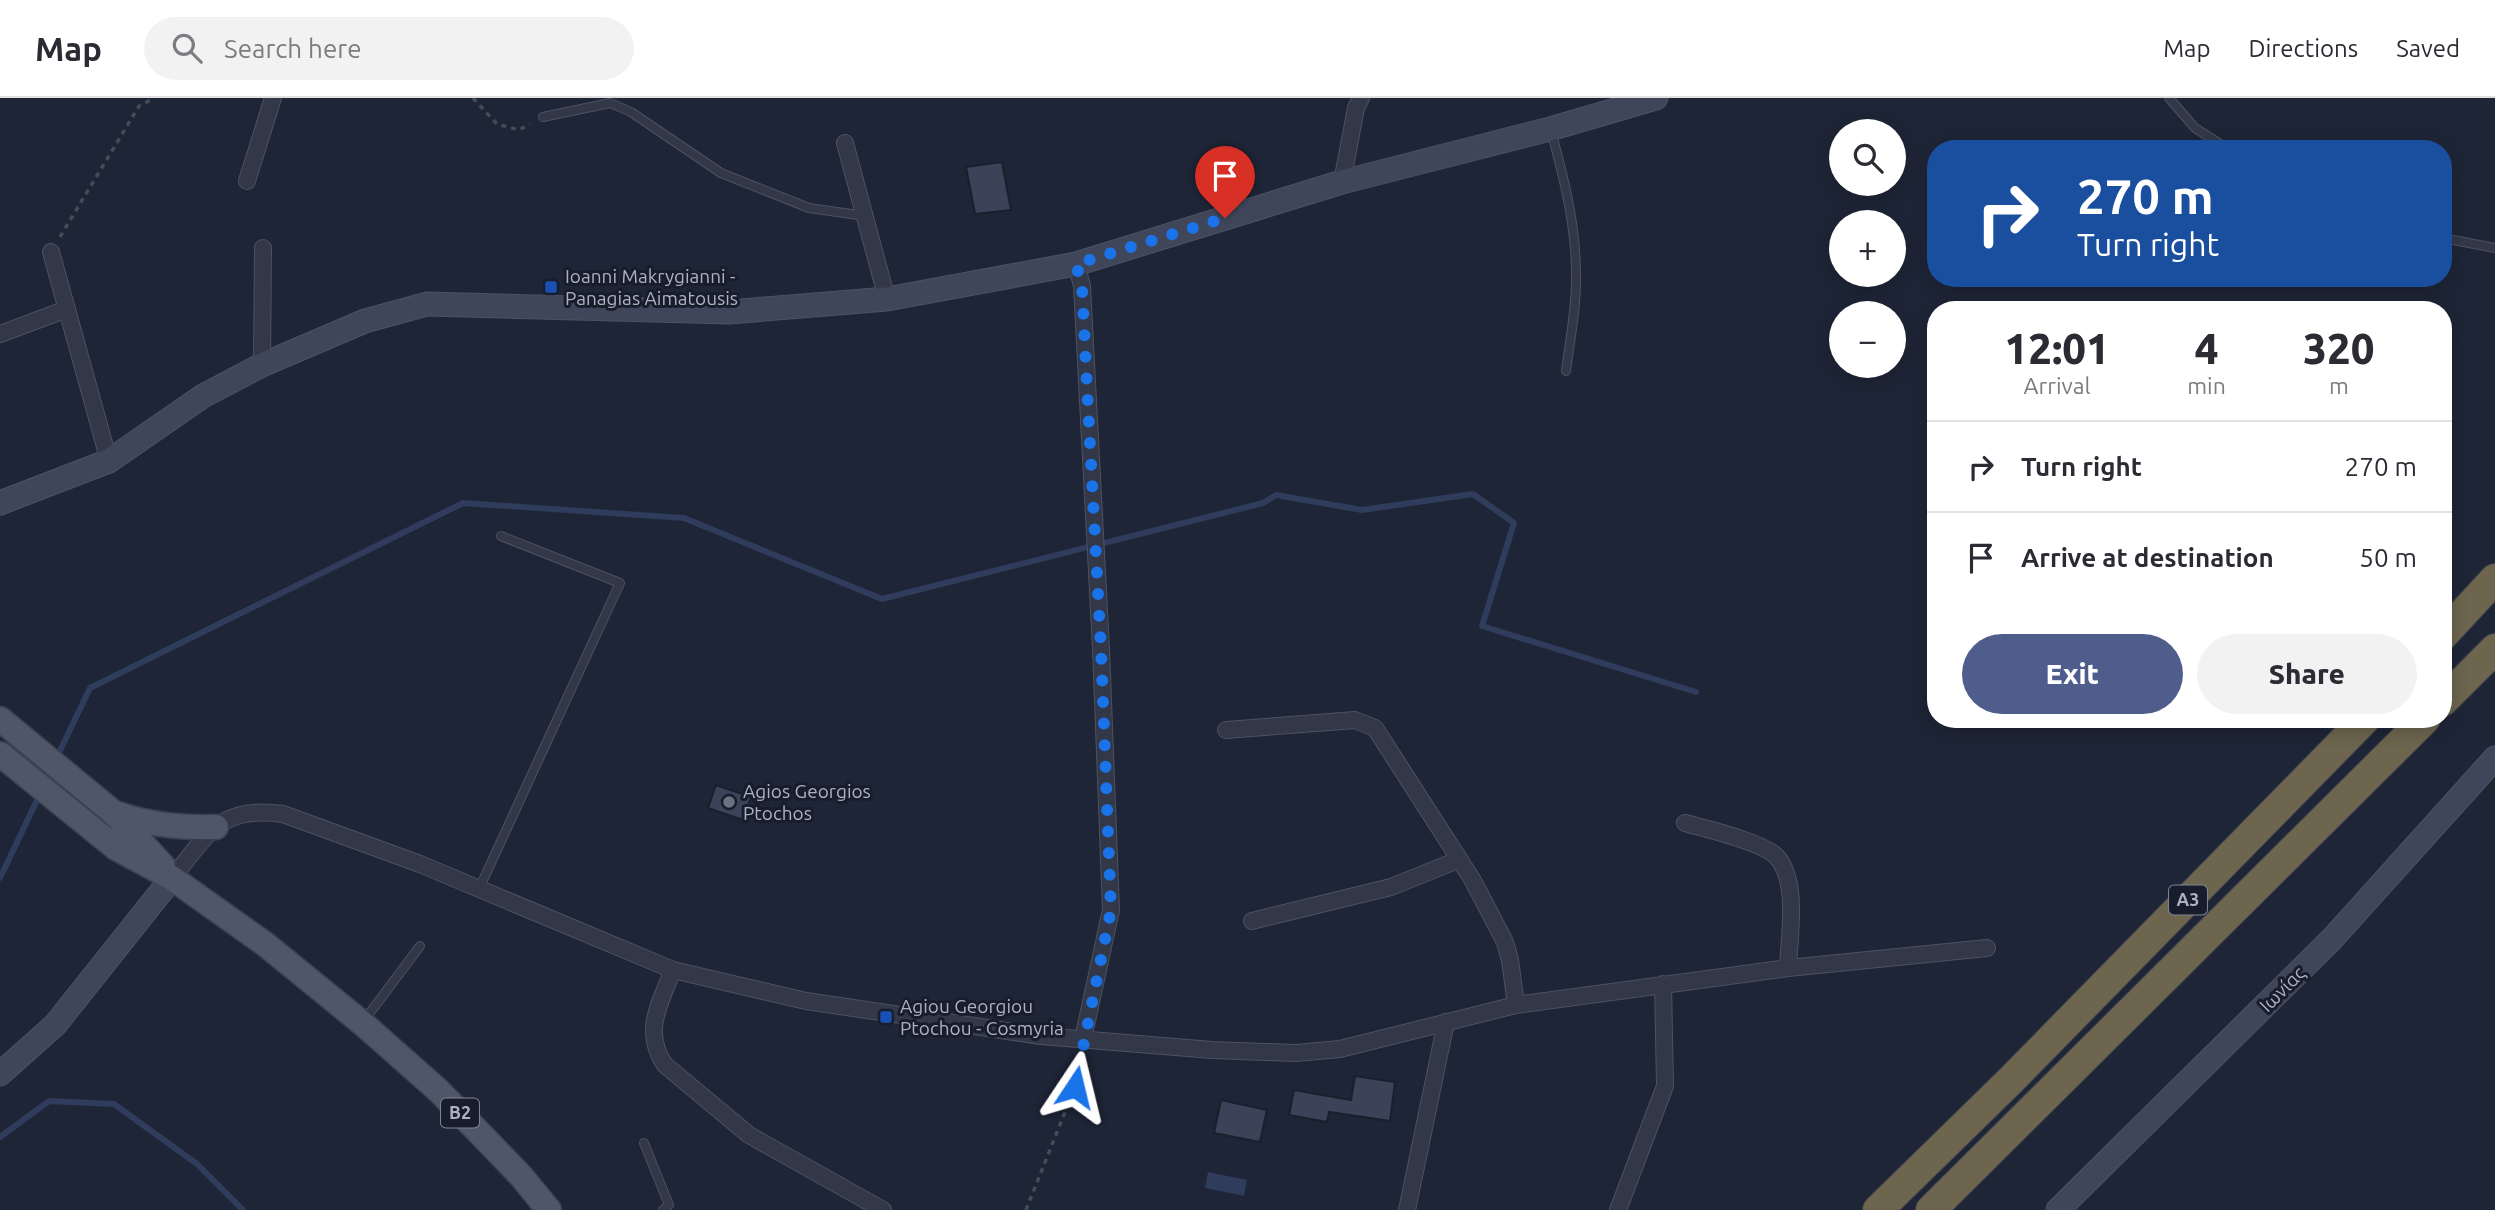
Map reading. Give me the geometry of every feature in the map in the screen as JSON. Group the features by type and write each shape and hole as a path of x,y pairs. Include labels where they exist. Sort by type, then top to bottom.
{"highway":[{"path":"2452,625 2495,579"},
{"path":"2452,692 2495,649"},
{"name":"A3","path":"1878,1210 2011,1080 2356,728"},
{"name":"A3","path":"1931,1210 2417,728"}],"main road":[{"path":"0,503 109,461 203,396 262,365 365,321 427,304 729,312 887,299 1076,264 1342,182 1550,129 1656,98"},
{"name":"B2","path":"0,719 114,813 172,878"},
{"name":"B2","path":"0,754 116,848 172,878 265,944 362,1023 439,1091 550,1210"},
{"name":"Ιωνίας","path":"2058,1210 2332,939 2495,758"},
{"path":"114,813 139,822 164,826 216,827"},
{"path":"0,1074 55,1025 172,878"}],"street":[{"path":"247,181 273,98"},
{"path":"1342,182 1356,108 1361,98"},
{"path":"845,143 887,299"},
{"path":"262,365 263,248"},
{"path":"51,252 109,461"},
{"path":"1076,264 1082,286 1096,541 1111,910 1083,1038"},
{"path":"0,334 67,309"},
{"path":"1226,730 1355,720 1376,728 1472,880 1505,942 1516,1005"},
{"path":"172,878 216,827 237,814 283,814 420,864 673,970 806,1001 1041,1036 1212,1050 1318,1052 1516,1005 1788,968 1987,948"},
{"path":"1685,823 1759,846 1776,855 1787,873 1791,898 1788,968"},
{"path":"1252,921 1391,887 1458,860"},
{"path":"673,970 653,1023 657,1054 665,1065 749,1135 883,1210"},
{"path":"1618,1210 1665,1086 1663,984"},
{"path":"1407,1210 1446,1023"}],"lane":[{"path":"2169,98 2195,128 2214,140"},
{"path":"543,117 610,103 631,112 721,173 809,208 865,216"},
{"path":"1550,129 1574,229 1576,276 1566,371"},
{"path":"2452,241 2495,248"},
{"path":"479,889 620,583 501,536"},
{"path":"362,1023 419,946"},
{"path":"644,1143 669,1205 663,1210"}],"path":[{"path":"51,252 139,106 154,98"},
{"path":"473,98 497,124 519,130 543,117"},
{"path":"1026,1210 1075,1087 1083,1038"}],"water":[{"path":"1208,1172 1247,1180 1244,1196 1205,1188"}],"building":[{"path":"1002,162 1011,210 975,214 966,167"},
{"name":"Agios Georgios Ptochos","path":"716,785 751,797 743,820 708,808"},
{"path":"1355,1076 1395,1082 1390,1121 1329,1112 1327,1122 1289,1115 1294,1090 1351,1100"},
{"path":"1221,1100 1267,1110 1260,1142 1214,1133"}],"waterway":[{"path":"56,759 90,688 463,503 684,518 882,599 1263,503 1276,495 1362,510 1473,494 1514,523 1482,626 1696,692"},
{"path":"0,878 40,794"},
{"path":"0,1137 49,1101 114,1104 197,1164 243,1210"}],"place":[{"name":"Ioanni Makrygianni - Panagias Aimatousis","path":"551,287"},
{"name":"Agios Georgios Ptochos","path":"729,802"},
{"name":"Agiou Georgiou Ptochou - Cosmyria","path":"886,1017"}],"route":[{"path":"1075,1087 1111,910 1101,649 1082,286 1076,264 1225,218"}]}
